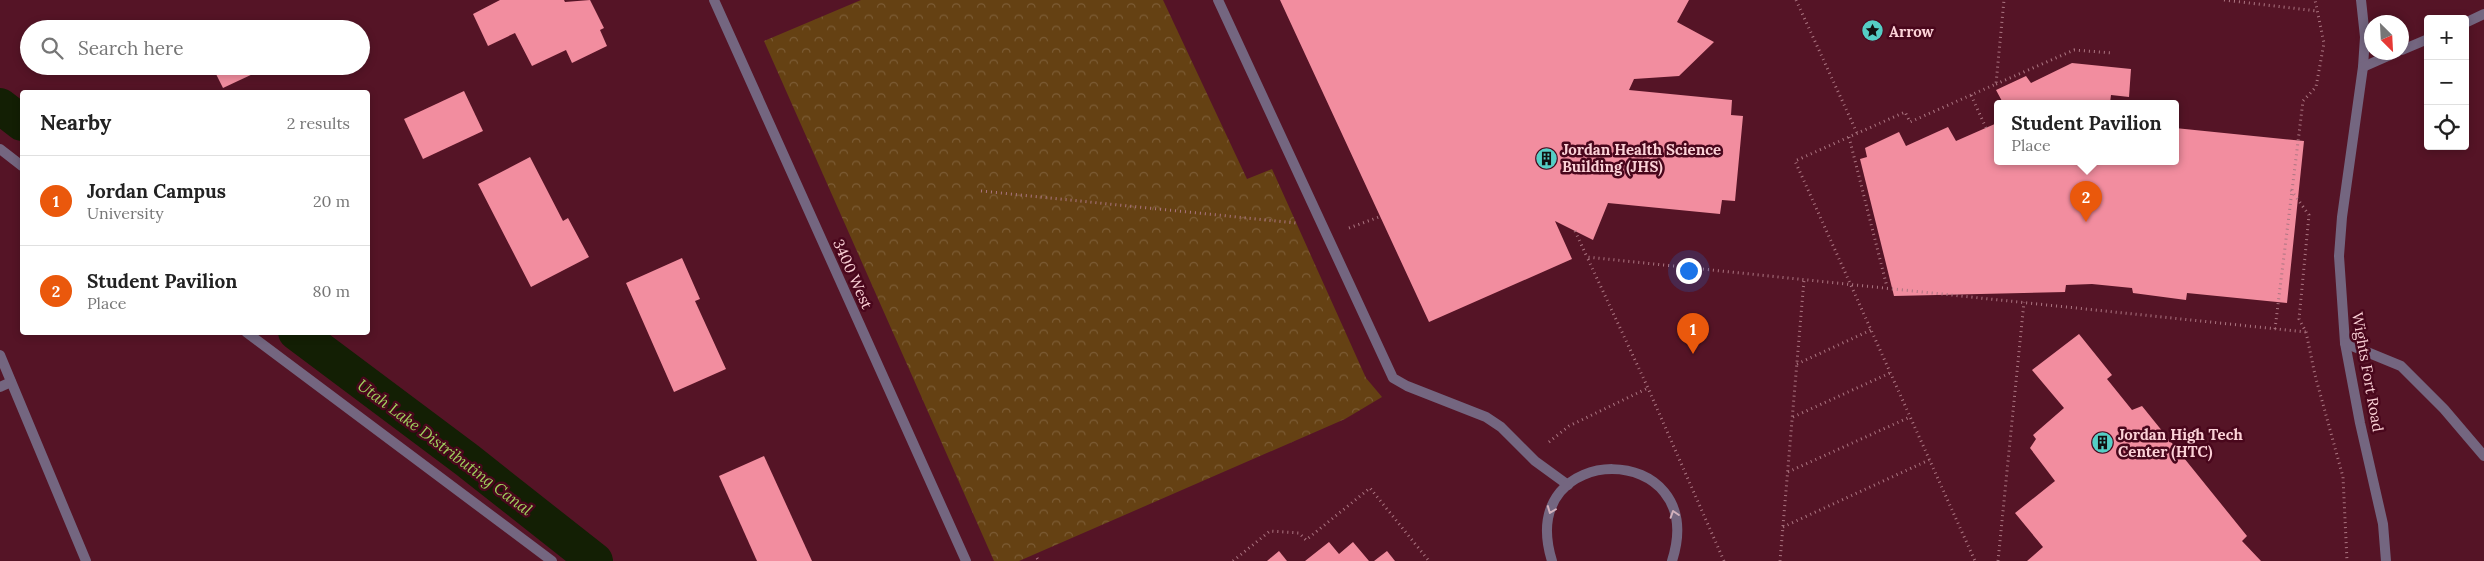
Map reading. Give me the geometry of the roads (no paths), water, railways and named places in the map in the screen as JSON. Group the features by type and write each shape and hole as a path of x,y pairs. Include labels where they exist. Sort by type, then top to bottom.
{"street":[{"name":"3400 West","path":"714,0 966,561"},
{"path":"1218,0 1393,378 1407,386 1486,417 1501,427 1535,461 1568,485"},
{"name":"Wights Fort Road","path":"2361,0 2365,38 2363,67 2342,217 2339,256 2345,344 2383,524 2386,561"},
{"path":"2469,21 2484,14"},
{"path":"2409,47 2424,41"},
{"path":"2363,67 2379,60"},
{"path":"0,149 20,164"},
{"path":"250,335 552,561"},
{"path":"2345,344 2401,366 2444,409 2484,456"},
{"path":"0,354 86,561"},
{"path":"0,387 11,382"},
{"path":"1552,561 1546,542 1547,521 1554,501 1568,485 1587,472 1609,467 1631,470 1651,480 1667,496 1676,517 1679,539 1672,561"}],"waterway":[{"name":"Utah Lake Distributing Canal","path":"0,106 20,121"},
{"name":"Utah Lake Distributing Canal","path":"300,335 467,460 595,561"}],"place":[{"name":"Arrow","path":"1873,31"},
{"name":"Jordan Health Science Building (JHS)","path":"1546,158"},
{"name":"Student Pavilion","path":"2086,222"},
{"name":"Jordan Campus","path":"1693,354"},
{"name":"Jordan High Tech Center (HTC)","path":"2102,443"}]}
